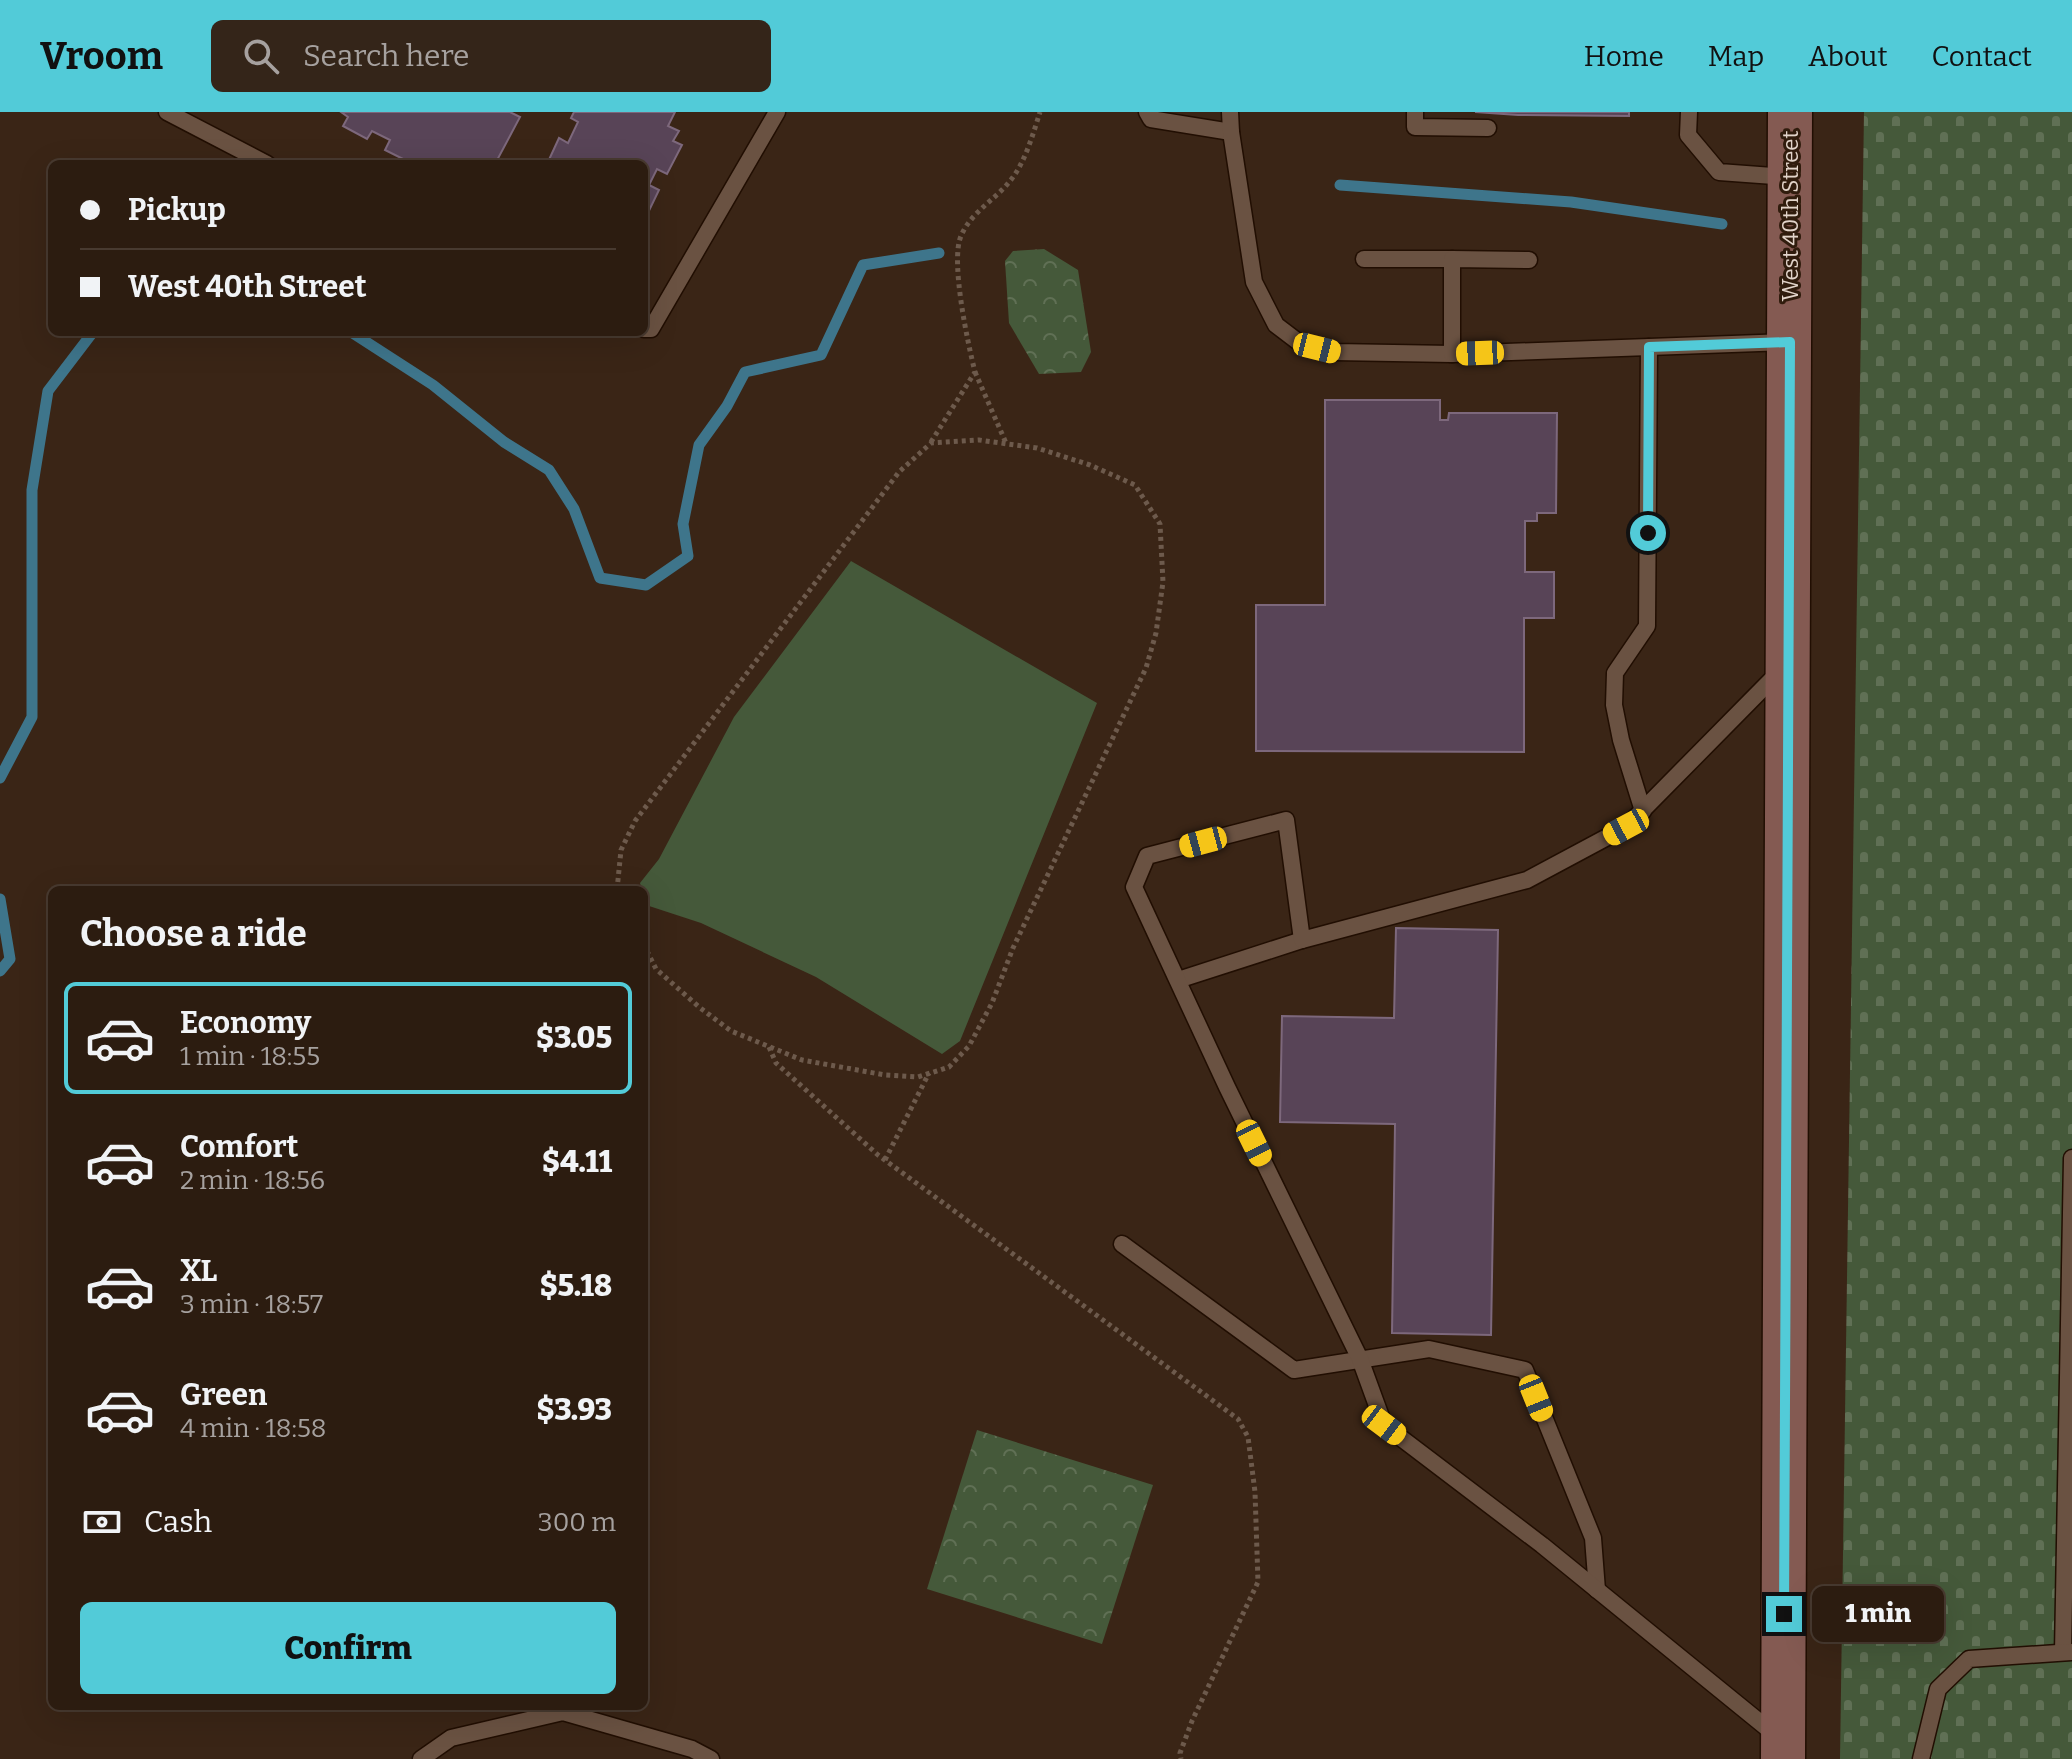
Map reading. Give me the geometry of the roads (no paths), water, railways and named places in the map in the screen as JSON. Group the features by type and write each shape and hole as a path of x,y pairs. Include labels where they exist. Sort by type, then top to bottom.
{"main road":[{"name":"West 40th Street","path":"1783,1750 1790,112"}],"lane":[{"path":"167,112 259,160"},
{"path":"648,329 651,329 777,112"},
{"path":"1147,112 1151,119 1231,132"},
{"path":"1230,112 1254,282 1276,325 1301,344 1334,352 1452,354 1790,342"},
{"path":"1415,112 1415,127 1488,128"},
{"path":"1689,112 1688,135 1719,172 1790,177"},
{"path":"1364,259 1529,260"},
{"path":"1452,259 1452,354"},
{"path":"1643,811 1621,740 1614,695 1615,673 1647,626 1649,347"},
{"path":"1178,980 1302,940 1527,880 1626,827 1788,662"},
{"path":"1302,940 1286,820 1147,856 1134,887 1227,1087 1360,1359 1384,1425 1597,1590 1783,1750"},
{"path":"1921,1759 1938,1689 1969,1659 2068,1652 2072,1158"},
{"path":"1122,1244 1294,1370 1429,1349 1525,1370 1593,1538 1597,1590"},
{"path":"421,1759 451,1738 563,1712 692,1749 711,1759"}],"waterway":[{"path":"1340,185 1571,202 1722,224"},
{"path":"357,336 433,385 504,442 549,470 574,509 600,578 646,585 688,556 683,524 699,445 727,406 745,372 821,355 863,265 939,253"},
{"path":"0,778 32,717 32,490 48,391 90,336"},
{"path":"0,899 10,959 0,971"}]}
